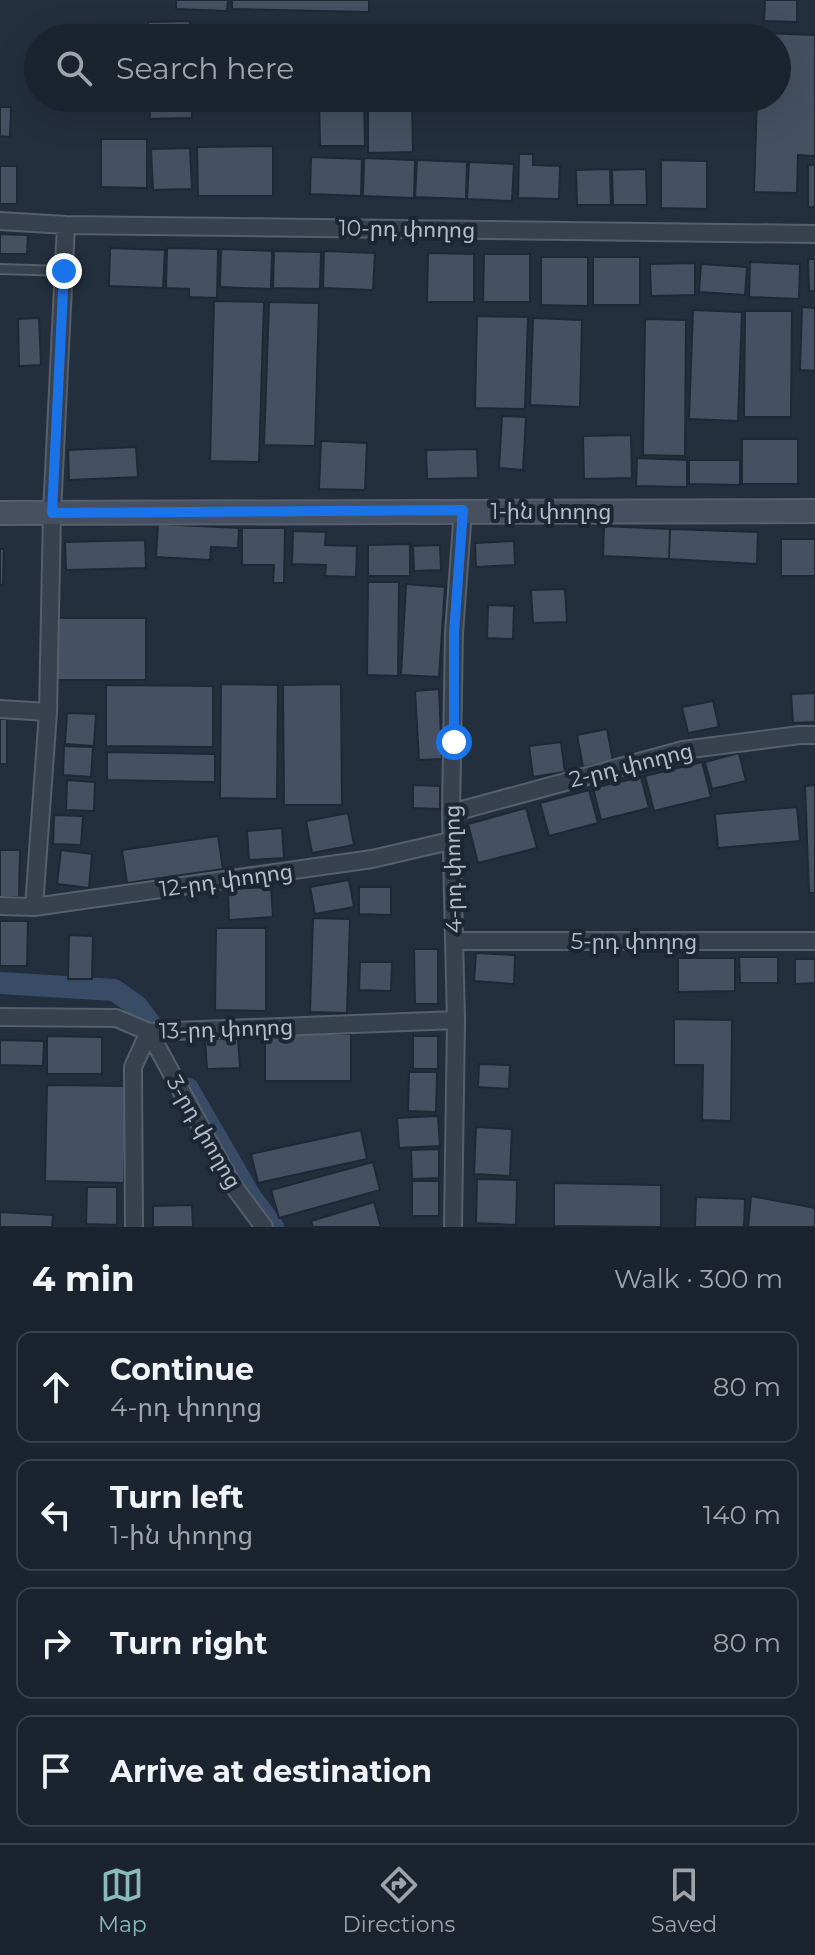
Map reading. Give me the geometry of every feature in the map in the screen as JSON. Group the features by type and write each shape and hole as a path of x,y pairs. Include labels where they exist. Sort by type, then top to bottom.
{"main road":[{"name":"1-ին փողոց","path":"0,513 815,511"}],"street":[{"name":"10-րդ փողոց","path":"0,221 66,225 815,234"},
{"path":"34,907 48,712 52,513 66,225"},
{"name":"4-րդ փողոց","path":"453,1227 456,1020 450,841 454,633 463,510"},
{"path":"0,709 48,712"},
{"name":"2-րդ փողոց","path":"451,813 683,750 815,735"},
{"name":"12-րդ փողոց","path":"0,906 34,907 372,859 450,841"},
{"name":"5-րդ փողոց","path":"454,941 815,941"},
{"name":"13-րդ փողոց","path":"0,1017 116,1018 149,1032 456,1020"},
{"path":"134,1227 133,1067 149,1032"},
{"name":"3-րդ փողոց","path":"149,1032 232,1184 264,1227"}],"lane":[{"path":"0,269 64,271"}],"building":[{"path":"176,0 228,0 227,11 176,9"},
{"path":"232,0 369,0 369,12 232,9"},
{"path":"765,0 797,0 797,22 764,21"},
{"path":"190,21 190,24 148,24"},
{"path":"791,34 815,35 815,156 798,155 797,193 754,192 757,112 791,112"},
{"path":"0,107 11,107 10,137 0,136"},
{"path":"150,112 192,112 192,118 150,119"},
{"path":"319,112 364,112 365,146 320,146"},
{"path":"368,112 412,112 413,152 368,153"},
{"path":"101,139 147,139 147,188 101,187"},
{"path":"273,146 273,196 198,196 197,147"},
{"path":"190,148 192,189 153,190 151,149"},
{"path":"519,154 533,154 533,165 560,166 559,199 518,198"},
{"path":"311,157 362,159 361,196 310,194"},
{"path":"364,158 415,160 414,198 363,196"},
{"path":"417,160 467,162 466,199 415,197"},
{"path":"661,160 707,161 707,209 661,208"},
{"path":"469,162 514,164 512,201 467,199"},
{"path":"808,165 815,165 815,207 808,207"},
{"path":"0,166 17,166 17,204 0,204"},
{"path":"610,169 611,205 577,205 576,170"},
{"path":"646,169 647,205 613,205 612,170"},
{"path":"0,234 28,235 27,254 0,254"},
{"path":"110,248 165,250 163,288 109,286"},
{"path":"167,248 218,249 217,298 189,297 189,289 166,288"},
{"path":"221,249 272,251 271,289 220,287"},
{"path":"274,251 321,252 320,289 273,288"},
{"path":"324,251 375,253 373,290 323,288"},
{"path":"428,253 474,254 474,302 427,302"},
{"path":"484,254 530,254 530,302 483,302"},
{"path":"541,257 588,257 588,306 541,305"},
{"path":"593,257 640,257 640,305 593,305"},
{"path":"808,259 815,259 815,291 809,291"},
{"path":"750,262 800,264 799,299 749,297"},
{"path":"695,263 695,295 651,296 650,264"},
{"path":"701,264 747,267 745,295 699,292"},
{"path":"214,301 264,302 259,462 210,461"},
{"path":"269,302 319,303 315,446 264,445"},
{"path":"802,307 815,308 815,371 800,370"},
{"path":"693,310 742,312 738,421 689,419"},
{"path":"745,311 792,311 791,417 744,417"},
{"path":"477,316 528,317 525,409 475,408"},
{"path":"39,318 41,365 19,366 18,319"},
{"path":"533,318 582,320 580,407 530,405"},
{"path":"645,319 686,320 685,456 643,455"},
{"path":"502,416 526,417 523,470 499,468"},
{"path":"631,435 632,478 584,479 583,436"},
{"path":"742,439 798,439 798,484 742,484"},
{"path":"321,441 367,443 365,490 319,489"},
{"path":"136,447 138,477 69,480 68,450"},
{"path":"477,449 478,478 427,479 426,450"},
{"path":"637,458 687,460 687,487 636,486"},
{"path":"689,460 740,460 740,485 689,484"},
{"path":"158,524 239,528 238,548 211,547 210,560 156,557"},
{"path":"604,526 670,529 669,559 603,556"},
{"path":"242,528 285,528 284,583 273,583 274,565 242,565"},
{"path":"670,529 758,532 757,564 669,559"},
{"path":"293,531 326,532 325,545 357,546 356,577 325,576 326,565 292,564"},
{"path":"781,539 815,539 815,576 781,576"},
{"path":"145,540 146,568 66,570 65,542"},
{"path":"514,541 515,565 476,567 475,543"},
{"path":"410,544 410,576 368,576 368,545"},
{"path":"440,545 441,570 414,571 413,546"},
{"path":"0,549 4,549 3,585 0,585"},
{"path":"368,582 399,582 398,676 367,675"},
{"path":"406,584 445,587 439,677 401,675"},
{"path":"565,589 567,622 533,623 531,590"},
{"path":"488,605 514,606 513,639 487,638"},
{"path":"57,618 146,618 146,680 57,680"},
{"path":"221,684 278,685 277,799 220,798"},
{"path":"341,684 342,805 284,805 283,685"},
{"path":"106,685 213,686 213,747 106,746"},
{"path":"439,689 442,759 419,760 415,691"},
{"path":"815,693 815,722 793,723 791,694"},
{"path":"713,701 719,727 688,733 682,707"},
{"path":"67,713 96,714 94,746 65,744"},
{"path":"0,719 7,719 7,764 0,764"},
{"path":"607,729 613,761 583,767 577,735"},
{"path":"561,742 565,772 533,777 529,746"},
{"path":"64,746 93,747 91,777 63,775"},
{"path":"107,752 215,754 215,782 107,780"},
{"path":"739,753 746,781 712,789 705,762"},
{"path":"702,762 711,797 654,811 645,776"},
{"path":"641,777 649,808 601,820 593,788"},
{"path":"67,780 95,782 94,811 66,810"},
{"path":"413,785 440,786 440,809 413,808"},
{"path":"815,785 815,893 809,893 805,786"},
{"path":"589,790 598,823 549,836 540,803"},
{"path":"797,807 800,841 718,848 715,814"},
{"path":"526,808 537,848 478,863 468,824"},
{"path":"348,813 354,845 312,853 306,821"},
{"path":"54,815 83,816 81,845 53,844"},
{"path":"282,828 284,858 249,860 247,831"},
{"path":"218,836 223,869 127,883 122,850"},
{"path":"0,850 20,850 19,897 0,897"},
{"path":"61,850 92,854 89,888 57,884"},
{"path":"349,880 354,907 315,914 310,887"},
{"path":"271,887 273,917 229,920 228,889"},
{"path":"359,887 391,887 391,915 359,914"},
{"path":"313,918 350,919 347,1013 310,1012"},
{"path":"0,921 28,921 27,966 0,966"},
{"path":"216,928 266,928 266,1011 215,1010"},
{"path":"69,935 93,936 92,979 68,979"},
{"path":"414,949 438,949 438,1004 415,1004"},
{"path":"476,953 515,955 514,984 474,981"},
{"path":"739,957 778,957 778,983 740,983"},
{"path":"678,958 735,958 735,991 678,992"},
{"path":"795,959 815,959 815,983 795,984"},
{"path":"360,962 392,962 391,991 359,990"},
{"path":"674,1019 732,1020 731,1121 702,1120 703,1065 674,1065"},
{"path":"265,1033 351,1034 351,1081 265,1081"},
{"path":"47,1036 102,1037 102,1074 47,1074"},
{"path":"413,1036 438,1036 438,1069 413,1069"},
{"path":"238,1038 240,1068 207,1069 205,1039"},
{"path":"0,1040 44,1041 43,1066 0,1065"},
{"path":"479,1064 510,1065 509,1089 478,1087"},
{"path":"409,1072 437,1072 436,1112 408,1111"},
{"path":"47,1085 126,1086 124,1183 45,1181"},
{"path":"438,1116 440,1146 399,1148 397,1118"},
{"path":"476,1127 512,1129 510,1176 474,1174"},
{"path":"361,1130 367,1159 258,1183 251,1154"},
{"path":"439,1149 439,1178 412,1179 411,1150"},
{"path":"373,1162 380,1190 279,1218 271,1190"},
{"path":"477,1179 517,1180 516,1225 476,1223"},
{"path":"412,1181 439,1181 439,1216 412,1216"},
{"path":"554,1183 661,1185 661,1227 554,1226"},
{"path":"87,1187 117,1187 117,1225 86,1224"},
{"path":"751,1196 815,1208 815,1227 748,1227"},
{"path":"696,1197 745,1199 744,1227 695,1227"},
{"path":"374,1202 381,1227 313,1227 311,1221"},
{"path":"192,1205 193,1227 153,1227 153,1206"},
{"path":"0,1212 53,1215 52,1227 0,1227"}],"waterway":[{"path":"0,983 114,990 137,1006 151,1025"},
{"path":"188,1089 250,1196 273,1227"}],"route":[{"path":"64,271 52,513 463,510 454,633 454,742"}]}
